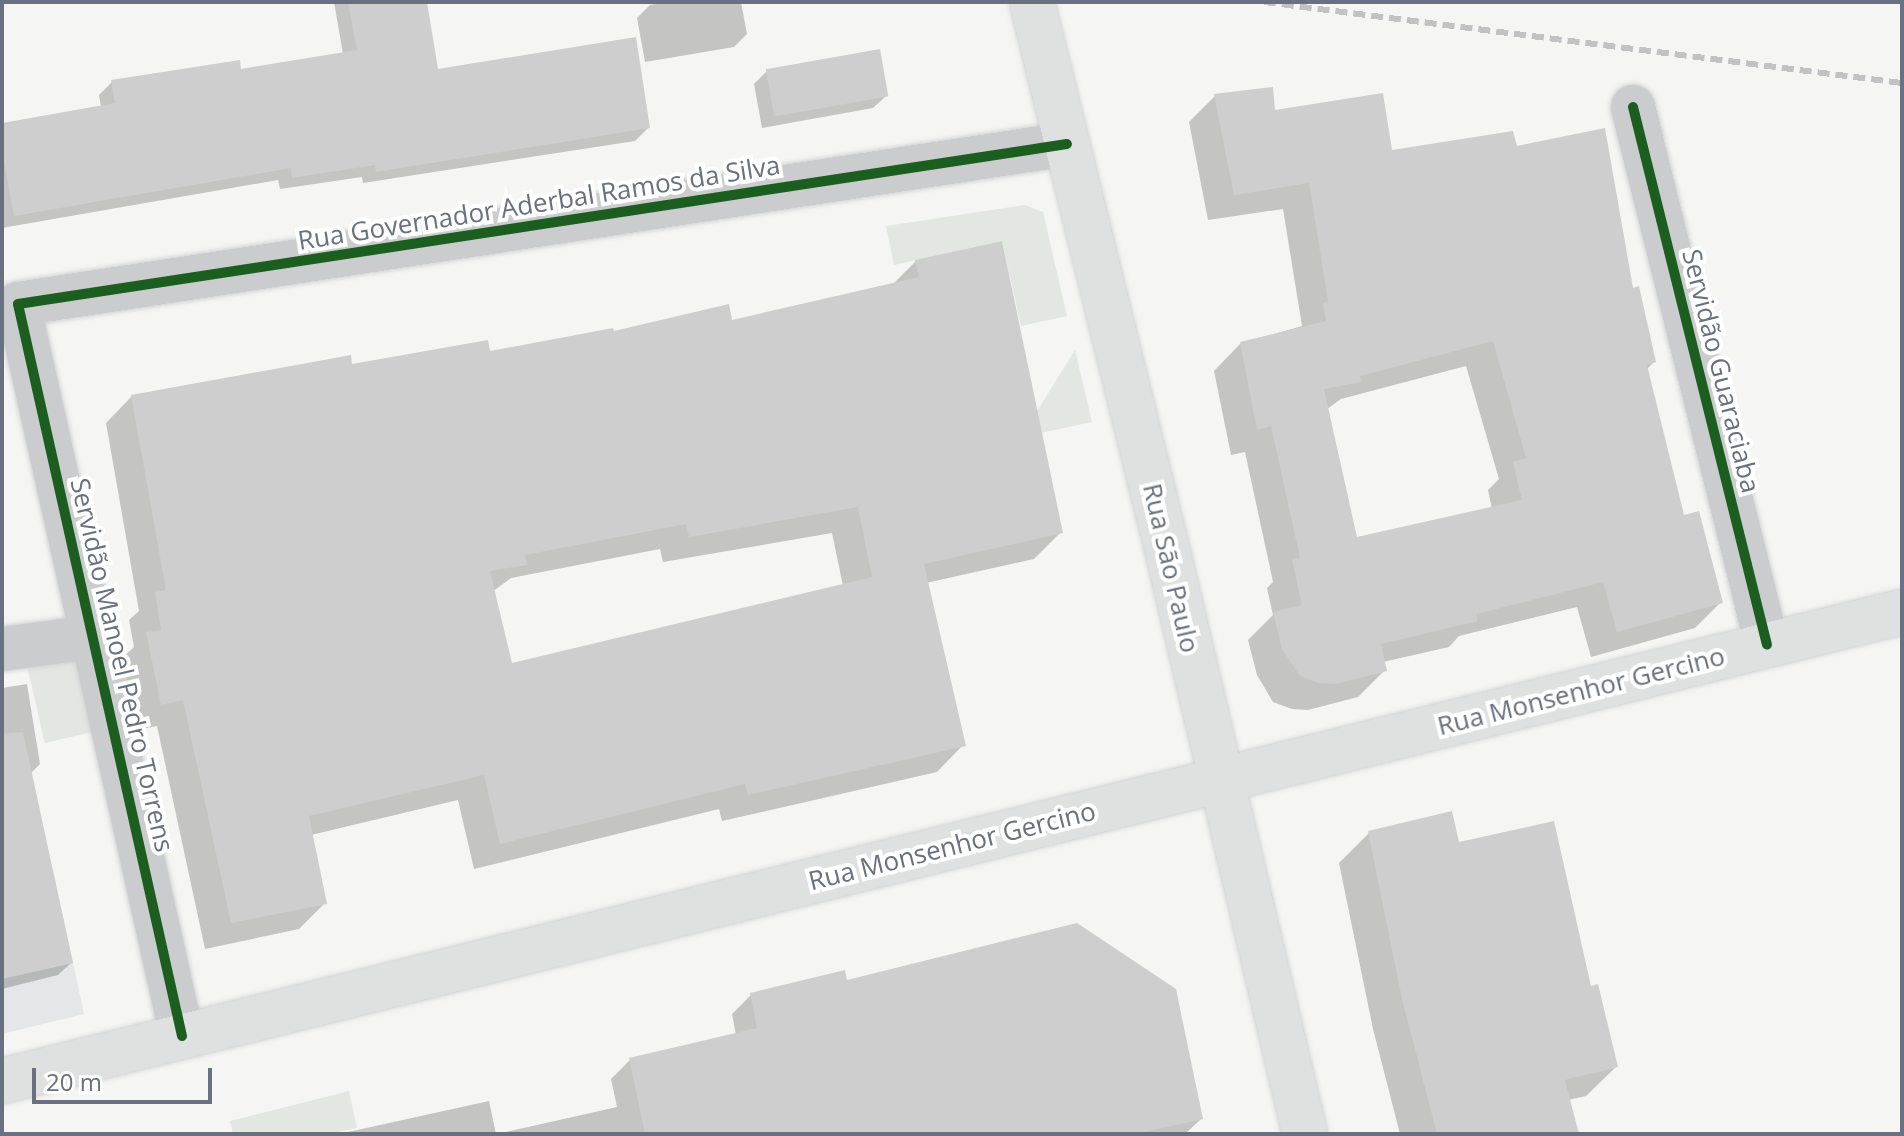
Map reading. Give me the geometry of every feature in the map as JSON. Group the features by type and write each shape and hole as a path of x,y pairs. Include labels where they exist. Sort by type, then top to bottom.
{"main road":[{"name":"Rua São Paulo","path":"1032,2 1305,1134"},
{"name":"Rua Monsenhor Gercino","path":"2,1081 1902,612"}],"street":[{"name":"Servidão Guaraciaba","path":"1633,107 1767,645"},
{"name":"Rua Governador Aderbal Ramos da Silva","path":"18,304 1067,144"},
{"name":"Servidão Manoel Pedro Torrens","path":"18,304 182,1036"},
{"path":"2,649 92,637"}],"shaded area":[{"path":"1025,205 1043,212 1067,316 1021,326 1002,241 894,265 886,226"},
{"path":"1075,350 1092,422 1021,437"},
{"path":"75,656 93,732 45,743 27,667"},
{"path":"55,879 84,1014 2,1034 2,891"},
{"path":"349,1091 357,1128 328,1134 233,1134 230,1121"}],"building":[{"path":"348,2 427,2 438,69 636,37 650,128 376,172 375,165 292,178 291,168 14,216 2,150 2,123 115,103 111,80 240,60 241,69 357,50"},
{"path":"880,49 888,96 774,116 766,69"},
{"path":"1273,87 1275,110 1383,93 1392,150 1513,131 1517,146 1605,128 1633,288 1639,286 1656,362 1647,365 1684,515 1699,511 1723,603 1617,632 1603,582 1476,614 1478,621 1381,644 1387,671 1335,684 1319,683 1300,676 1282,649 1273,612 1302,605 1292,560 1300,558 1271,426 1257,430 1240,342 1326,321 1323,303 1328,301 1309,183 1234,195 1214,94","holes":["1493,341 1526,458 1513,462 1522,500 1357,537 1324,389 1361,382 1360,376"]},
{"path":"1002,241 1063,533 924,564 966,746 748,795 745,784 500,844 484,775 309,816 327,904 231,923 183,700 161,705 146,632 161,630 155,592 166,590 131,395 351,355 352,364 488,340 490,351 613,328 614,331 729,304 732,320 919,277 915,260","holes":["858,507 872,577 512,663 490,571 527,565 525,555 686,524 689,537"]},
{"path":"23,732 73,963 2,979 2,734"},
{"path":"1452,811 1459,842 1554,821 1591,986 1598,984 1618,1067 1565,1080 1579,1134 1437,1134 1402,999 1368,831"},
{"path":"1077,923 1176,989 1203,1119 1136,1134 645,1134 629,1058 757,1028 750,993 845,970 847,980"}],"railway":[{"path":"1264,2 1902,83"}],"cycle path":[{"path":"1633,107 1767,645"},
{"path":"182,1036 18,304 1067,144"}]}
